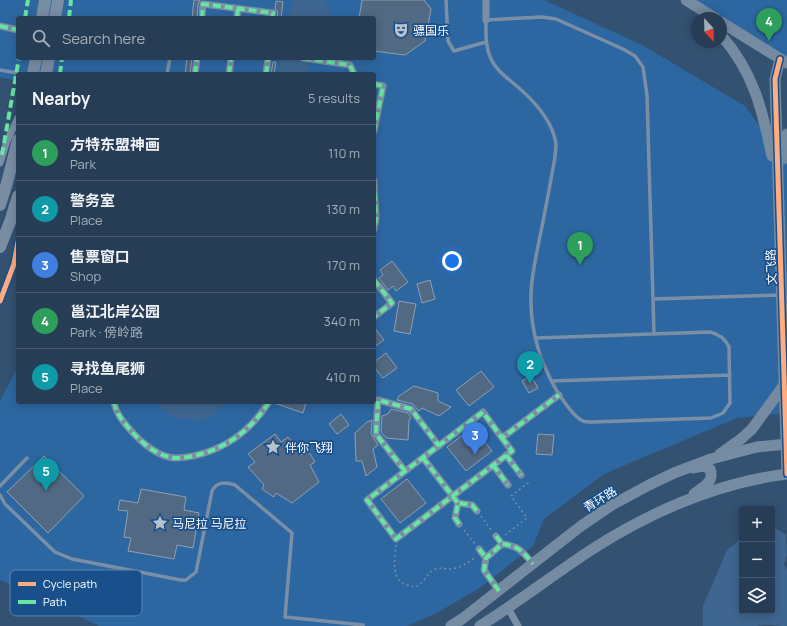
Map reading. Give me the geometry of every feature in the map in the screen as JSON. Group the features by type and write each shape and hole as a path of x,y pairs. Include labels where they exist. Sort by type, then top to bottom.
{"main road":[{"path":"42,16 45,0"},
{"path":"55,16 58,0"},
{"path":"33,72 36,60"},
{"path":"46,72 49,60"},
{"path":"0,205 16,148"},
{"path":"0,247 16,202"}],"street":[{"path":"486,0 486,20"},
{"path":"681,0 695,12"},
{"path":"686,0 705,12"},
{"path":"202,16 204,4 273,12 272,16"},
{"path":"237,16 238,8"},
{"path":"0,26 16,30"},
{"path":"727,26 783,61"},
{"path":"727,42 744,67 760,104 778,187"},
{"path":"195,72 197,60"},
{"path":"229,72 231,60"},
{"path":"266,72 268,60"},
{"path":"313,60 350,65 353,72"},
{"name":"文飞路","path":"783,61 775,79 778,187 784,278 787,474"},
{"path":"376,84 383,86 376,121"},
{"path":"0,163 7,141 16,122"},
{"path":"778,187 787,134"},
{"path":"0,301 14,264 16,253"},
{"path":"376,283 392,303 376,315"},
{"path":"711,459 741,439 752,429 786,387"},
{"path":"502,438 559,395"},
{"path":"405,471 376,434 376,398 410,409 439,446"},
{"path":"115,404 118,414 139,439 162,454 175,458 203,454 216,450 229,443 260,416 268,404"},
{"path":"482,412 502,438 512,451 396,539 367,500 482,412"},
{"name":"青环路","path":"451,626 499,591 581,526 612,505 674,473 711,459 757,447 786,444"},
{"path":"506,455 521,475"},
{"path":"423,458 458,503 472,505 476,511"},
{"path":"493,465 508,485"},
{"path":"674,473 703,466 710,469 712,474 710,481 687,500"},
{"path":"480,626 590,550 656,513 722,487 763,477 787,474"},
{"path":"458,503 455,518 460,524"},
{"path":"499,591 484,570 482,553 499,540 514,546 524,553 533,564"},
{"path":"508,608 518,626"}],"lane":[{"path":"446,0 448,41 454,51 486,42"},
{"path":"536,338 654,334 710,332 716,334 726,341 729,347 730,403 723,413 711,418 592,422 583,421 576,417 559,395 542,363 536,338 531,302 532,274 554,163 556,144 550,126 541,111 531,99 499,71 492,61 486,42 486,20 542,17 556,19 623,49 635,56 644,67 647,95 654,334"},
{"path":"167,72 170,60"},
{"path":"0,70 16,73"},
{"path":"653,299 784,295"},
{"path":"551,381 730,375"},
{"path":"0,486 27,458"},
{"path":"142,572 186,580 196,572 212,491 214,486 225,482 235,485 292,533 285,617 363,626"},
{"path":"0,495 5,504 55,552 72,559 129,570"}],"path":[{"path":"476,511 499,540 528,518 511,496 528,483"},
{"path":"396,539 396,575 398,580 413,587 419,585 429,573 435,569 458,568 482,553 460,524"}],"shaded area":[{"path":"0,0 544,0 642,45 745,106 787,164 787,413 737,418 604,474 544,519 533,546 481,587 437,613 407,626 99,626 79,616 142,616 142,570 10,570 10,584 0,580 0,401 16,370 16,404 376,404 376,72 16,72 16,81 0,77"},
{"path":"295,0 324,0 330,11 329,16 288,16"},
{"path":"686,0 787,0 787,63 727,26 727,12 705,12"},
{"path":"280,60 309,60 307,72 277,72"},
{"path":"158,404 224,404 209,418 194,420 177,418 162,410"},
{"path":"775,528 786,535 787,555 784,565 787,569 787,626 703,626 703,606 727,550 739,540 739,614 775,614"}],"building":[{"path":"194,0 200,0 198,4 197,16 192,16"},
{"name":"骠国乐","path":"362,0 424,0 431,9 425,41 405,55 376,51 376,16 359,16"},
{"path":"276,1 283,2 281,16 277,16 278,12 275,9"},
{"path":"187,60 192,60 190,72 185,72"},
{"path":"273,62 276,62 274,72 271,72"},
{"path":"392,261 408,282 396,291 393,286 388,290 379,278 383,275 380,270"},
{"path":"430,280 435,299 422,303 417,284"},
{"path":"399,301 416,304 410,334 394,331"},
{"path":"376,330 384,340 376,346"},
{"path":"386,353 397,368 383,378 376,369 376,360"},
{"path":"481,371 494,387 469,406 456,390"},
{"path":"531,376 538,388 529,393 522,381"},
{"path":"414,386 438,393 438,401 451,407 439,416 422,408 419,411 413,404 397,400 399,396"},
{"path":"277,404 306,404 303,413"},
{"path":"391,409 408,413 411,418 409,420 408,440 386,438 381,432 382,416 388,414"},
{"path":"341,414 349,425 337,434 329,424"},
{"path":"372,420 371,434 378,445 373,449 377,467 366,476 362,461 356,461 355,433 367,422"},
{"path":"473,427 492,451 466,471 447,447"},
{"path":"275,434 281,442 288,437 302,455 309,452 315,462 310,465 319,482 292,503 276,493 274,497 262,489 264,485 248,467 255,462 248,454"},
{"path":"538,434 554,435 552,455 536,454"},
{"path":"44,456 84,496 48,533 7,492"},
{"path":"407,479 426,503 400,523 381,499"},
{"path":"141,489 186,497 184,510 199,513 193,548 177,545 174,559 128,551 131,538 124,537 128,511 118,510 120,500 138,503"}],"marked path":[{"path":"25,16 28,0"},
{"path":"69,16 71,0"},
{"path":"202,16 203,4 273,13 272,16"},
{"path":"237,16 238,9"},
{"path":"0,26 16,30"},
{"path":"17,72 19,60"},
{"path":"60,72 62,60"},
{"path":"195,72 197,60"},
{"path":"229,72 231,60"},
{"path":"266,72 268,60"},
{"path":"316,60 350,65 353,72"},
{"path":"2,155 16,75"},
{"path":"376,84 383,86 376,121"},
{"path":"376,283 392,303 376,315"},
{"path":"502,438 512,451 396,539 367,500 483,412 502,438 559,395"},
{"path":"405,471 376,434 378,400 411,409 439,446"},
{"path":"115,404 121,419 133,433 157,453 175,458 205,453 227,443 246,430 268,404"},
{"path":"506,455 521,475"},
{"path":"423,458 458,503"},
{"path":"493,465 508,485"},
{"path":"459,524 455,518 458,503 472,505 477,511"},
{"path":"496,536 502,544"},
{"path":"499,591 484,570 486,558 502,544 512,546 520,550 533,564"},
{"path":"479,549 486,558"}],"cycle path":[{"path":"780,59 775,79 787,474"},
{"path":"0,301 14,264 16,253"}],"place":[{"name":"骠国乐","path":"401,30"},
{"name":"邕江北岸公园","path":"769,41"},
{"name":"方特东盟神画","path":"580,265"},
{"name":"警务室","path":"530,384"},
{"name":"伴你飞翔","path":"273,447"},
{"name":"售票窗口","path":"475,455"},
{"name":"寻找鱼尾狮","path":"46,491"},
{"name":"马尼拉 马尼拉","path":"160,523"}]}
